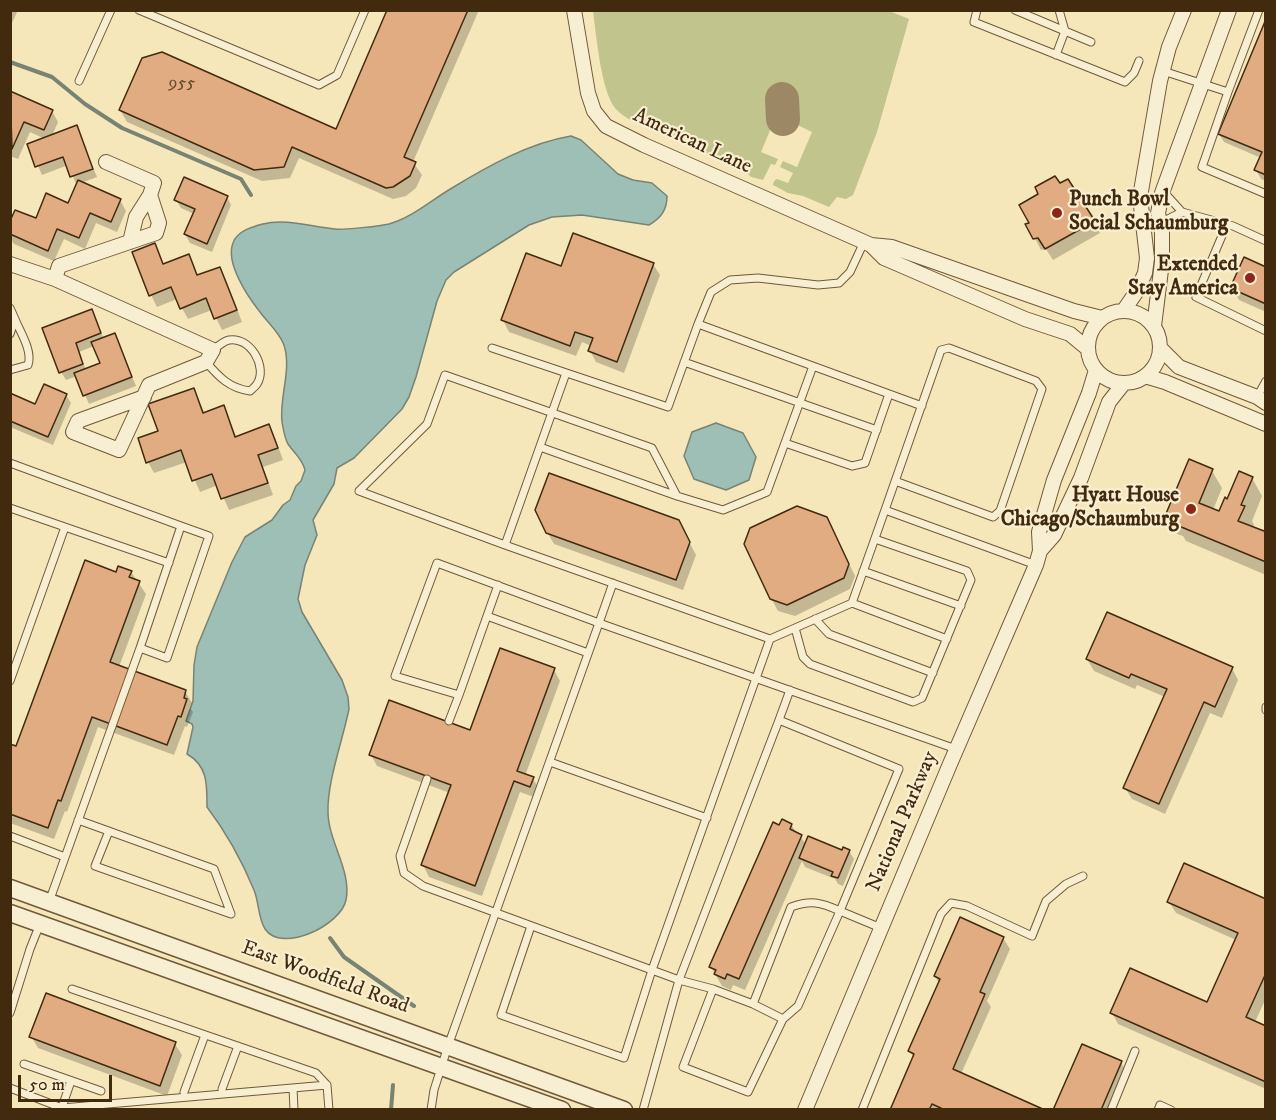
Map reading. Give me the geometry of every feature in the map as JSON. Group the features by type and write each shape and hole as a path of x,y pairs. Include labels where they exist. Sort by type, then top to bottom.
{"street":[{"name":"American Lane","path":"574,10 588,93 594,111 606,126 868,244 892,247 1074,311 1102,318"},
{"path":"1124,310 1137,291 1145,273 1147,258 1140,197 1163,71 1169,47 1184,10"},
{"path":"1154,326 1162,262 1158,213 1163,191 1229,10"},
{"path":"106,162 153,183 150,195 136,217 130,242"},
{"path":"55,279 59,266 156,233 159,223 150,195"},
{"name":"American Lane","path":"868,244 884,258 1025,319 1070,334 1087,348"},
{"path":"10,264 55,279 213,350 206,362 149,385 144,397 119,450 73,432 78,421 144,397"},
{"path":"1124,310 1135,312 1154,326 1159,336 1160,348 1157,361 1151,371 1130,383 1106,378 1096,370 1087,348 1094,326 1112,312 1124,310"},
{"path":"1160,348 1179,367 1261,400"},
{"name":"National Parkway","path":"805,1110 956,749 1036,565 1040,551 1039,532 1054,480 1096,370"},
{"path":"1144,376 1165,382 1266,424"},
{"name":"National Parkway","path":"1040,551 1054,535 1081,478 1108,402 1124,383"},
{"name":"East Woodfield Road","path":"10,888 624,1110"},
{"name":"East Woodfield Road","path":"10,913 562,1110"}],"lane":[{"path":"79,81 111,10"},
{"path":"139,10 319,85 338,75 365,10"},
{"path":"977,10 974,22 1125,82 1134,73 1139,61"},
{"path":"1015,10 1091,42"},
{"path":"1056,56 1065,31 1059,10"},
{"path":"1259,10 1202,167 1266,194"},
{"path":"1163,71 1228,92"},
{"path":"1163,191 1182,212 1227,224 1266,241"},
{"path":"1160,223 1182,212"},
{"path":"1227,224 1196,297 1266,331"},
{"path":"492,348 668,407 711,292 730,280 758,278 818,285 839,283 850,272 868,244"},
{"path":"10,308 28,350 30,361 28,364 10,370"},
{"path":"10,334 15,319"},
{"path":"698,324 922,406"},
{"path":"206,362 225,383 239,390 250,391 258,384 260,369 252,349 239,340 227,339 213,350"},
{"path":"852,603 941,350 950,348 1036,381 1042,389 1000,511 993,517 895,481"},
{"path":"684,363 877,430"},
{"path":"540,447 723,510 767,492 813,366"},
{"path":"505,545 566,373"},
{"path":"678,496 652,448 445,375 428,424 358,491 770,639 852,603 947,639"},
{"path":"1261,400 1266,381"},
{"path":"785,443 852,466 865,463 889,394"},
{"path":"10,463 209,536 166,658 140,648"},
{"path":"10,508 169,563"},
{"path":"885,510 1036,565"},
{"path":"49,902 181,526"},
{"path":"10,681 65,527"},
{"path":"795,628 803,657 810,664 913,702 922,698 971,580 967,571 875,538"},
{"path":"459,695 395,676 437,563 599,623 956,749"},
{"path":"863,571 961,606"},
{"path":"431,1110 432,1098 448,1046 613,583"},
{"path":"449,721 498,585"},
{"path":"487,616 588,653"},
{"path":"815,619 829,634 933,673"},
{"path":"531,926 501,1015 624,1059 652,970 770,639"},
{"path":"644,1110 679,980 790,690"},
{"path":"713,989 683,1067 748,1092 783,1019 798,1006 899,769 779,720"},
{"path":"550,762 707,818"},
{"path":"427,779 400,856 404,873 423,886 679,980 713,989 753,1004 783,1019"},
{"path":"78,820 109,831 214,869 231,914 95,866 109,831"},
{"path":"10,836 65,857"},
{"path":"862,1110 941,914 951,903 967,906 1032,936 1046,901 1066,884 1083,876"},
{"path":"753,1004 791,907 808,901 826,905 881,928"},
{"path":"10,1013 40,924"},
{"path":"72,989 316,1073 327,1085 329,1110"},
{"path":"184,1092 205,1035"},
{"path":"222,1089 238,1046"},
{"path":"1111,1110 1135,1051"},
{"path":"24,1064 101,1091"},
{"path":"62,1109 71,1081"},
{"path":"10,1088 62,1109 327,1085"},
{"path":"292,1088 294,1110"},
{"path":"1158,1110 1160,1105 1171,1110"}],"green space":[{"path":"593,11 889,11 909,19 877,132 853,195 846,199 837,197 829,207 803,196 788,193 773,185 777,179 788,183 793,173 780,167 783,161 797,167 812,132 785,119 783,100 788,102 790,95 778,90 775,96 780,99 782,118 776,116 761,152 778,159 775,165 771,164 763,180 751,177 743,169 634,122 617,110 606,89"}],"water":[{"path":"571,136 581,140 618,174 633,180 652,183 667,196 667,201 660,216 649,225 582,215 552,217 529,225 454,272 446,280 437,301 416,377 402,409 354,458 337,468 334,484 313,520 317,535 305,565 298,599 302,612 342,680 348,697 349,709 328,800 329,823 346,878 346,900 334,919 323,927 297,937 284,939 273,936 263,925 254,890 239,858 207,807 203,770 187,754 193,727 186,721 193,701 197,647 232,562 245,537 272,520 283,505 290,500 305,470 287,442 282,422 287,364 284,345 239,279 232,260 233,243 245,230 272,222 290,222 339,229 389,224 414,213 509,156 555,139"},
{"path":"716,423 743,433 756,457 749,480 726,490 694,479 684,456 692,432"}],"building":[{"path":"387,10 468,10 404,157 416,162 410,176 393,187 386,188 292,147 284,167 254,170 119,110 142,58 162,52 336,129"},
{"path":"1266,19 1266,175 1254,170 1262,152 1218,134"},
{"path":"10,91 53,110 44,130 24,122 12,149"},
{"path":"77,125 93,169 70,177 63,157 35,167 27,144"},
{"name":"Punch Bowl Social Schaumburg","path":"1055,176 1060,183 1068,179 1095,221 1045,249 1038,238 1033,239 1025,224 1029,223 1019,205 1038,194 1035,187"},
{"path":"184,177 228,196 207,244 184,234 195,209 174,200"},
{"path":"78,180 121,199 111,222 90,213 79,238 57,229 48,251 10,234 10,221 15,210 36,218 46,193 68,203"},
{"path":"573,233 654,263 617,362 588,351 593,338 575,332 570,346 501,320 526,253 561,266"},
{"path":"155,243 163,264 189,254 197,275 220,267 237,310 214,319 206,298 180,309 171,287 149,296 132,252"},
{"name":"Extended Stay America","path":"1244,257 1266,267 1266,304 1230,288"},
{"path":"92,309 101,333 76,343 83,364 59,373 42,328"},
{"path":"115,333 132,377 83,396 74,373 100,363 91,342"},
{"path":"44,384 67,394 48,437 10,421 10,393 35,404"},
{"path":"194,388 203,413 224,405 235,437 269,424 278,448 258,455 268,483 221,499 212,474 192,481 181,450 146,463 138,438 158,431 148,404"},
{"name":"Hyatt House Chicago/Schaumburg","path":"1189,459 1213,469 1199,503 1219,511 1239,471 1253,477 1241,505 1245,506 1238,521 1264,531 1266,528 1266,562 1174,524 1175,520 1165,516"},
{"path":"549,473 679,520 690,542 676,580 546,533 535,510"},
{"path":"797,506 827,517 849,564 844,578 787,605 770,599 744,544 750,528"},
{"path":"85,560 116,572 118,566 132,571 129,577 140,581 110,662 186,690 184,698 187,699 167,745 92,717 61,801 58,800 48,828 10,814 10,744 16,746"},
{"path":"1107,612 1233,667 1215,707 1204,702 1159,804 1123,788 1167,689 1131,674 1129,678 1086,659"},
{"path":"500,648 555,668 517,771 534,777 530,787 514,781 475,886 421,865 451,785 369,755 389,700 470,730"},
{"path":"782,819 792,824 790,829 802,835 739,979 727,974 725,979 714,974 716,970 709,967 773,822 779,825"},
{"path":"808,836 842,850 843,847 850,850 838,878 831,876 833,872 799,858"},
{"path":"1184,863 1266,899 1266,973 1246,1017 1266,1026 1266,1082 1110,1013 1130,968 1207,1002 1238,933 1167,902"},
{"path":"960,917 1004,937 980,992 985,994 953,1069 1045,1110 945,1110 932,1104 929,1110 890,1110 914,1054 908,1051 940,979 934,976"},
{"path":"46,993 176,1042 160,1086 29,1037"},
{"path":"1082,1044 1122,1061 1101,1110 1053,1110"}],"waterway":[{"path":"10,62 52,77 85,104 122,128 241,179 251,195"},
{"path":"330,938 344,957 414,1006"},
{"path":"391,1110 393,1085"}],"taxiway":[{"path":"782,99 783,119"}],"place":[{"name":"Punch Bowl Social Schaumburg","path":"1057,213"},
{"name":"Extended Stay America","path":"1250,278"},
{"name":"Hyatt House Chicago/Schaumburg","path":"1191,509"}]}
